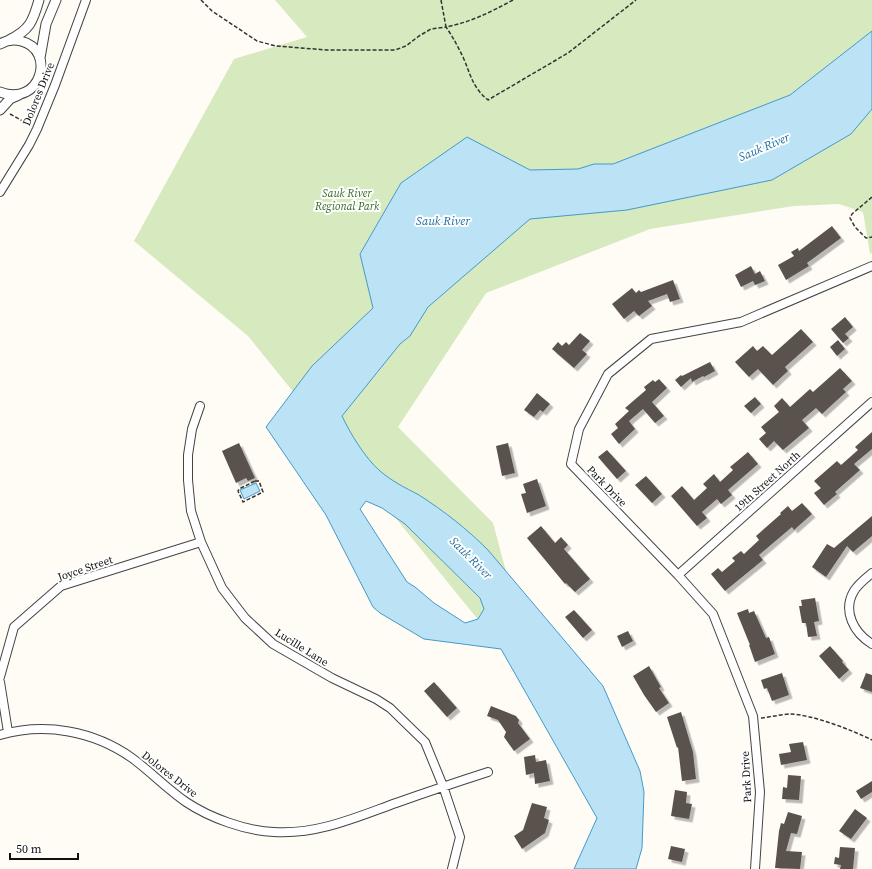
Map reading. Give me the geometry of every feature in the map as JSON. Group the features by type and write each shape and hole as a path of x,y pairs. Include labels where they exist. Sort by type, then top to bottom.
{"street":[{"path":"4,42 20,35 28,28 36,12 39,0"},
{"path":"0,110 10,100 31,89 37,83 40,75 40,58 46,24 56,0"},
{"name":"Dolores Drive","path":"0,192 29,145 37,129 55,85 86,0"},
{"path":"4,42 15,40 30,45 40,58"},
{"path":"0,92 11,95 23,94"},
{"name":"Park Drive","path":"755,869 760,792 753,716 713,614 678,575 572,464 579,429 608,374 651,339 741,322 872,266"},
{"name":"19th Street North","path":"678,575 872,402"},
{"name":"Lucille Lane","path":"200,406 192,429 188,455 188,480 191,511 201,542 222,588 245,618 273,644 332,678 376,699 390,708 425,742 443,786 460,837 452,869"},
{"name":"Joyce Street","path":"0,677 14,626 61,586 201,542"},
{"path":"872,573 854,591 850,603 850,617 854,629 862,638 872,644"},
{"path":"0,682 8,732"},
{"name":"Dolores Drive","path":"0,735 8,732 29,729 59,729 96,739 132,758 186,802 207,814 248,828 273,832 316,829 337,824 443,786 488,772"}],"path":[{"path":"201,0 212,11 257,41 276,46 327,50 395,50 406,46 431,29 462,24 487,14 513,0"},
{"path":"440,0 446,27 460,52 472,83 479,93 488,100 568,53 636,0"},
{"path":"10,114 37,129"},
{"path":"872,197 852,214 850,218 855,227 866,238 872,237"},
{"path":"259,481 263,492 243,502 238,491 239,489 259,481"},
{"path":"753,716 761,718 789,714 808,717 856,732 872,740"}],"green space":[{"name":"Sauk River Regional Park","path":"275,0 872,0 872,253 870,254 863,212 839,204 794,206 650,229 486,293 398,427 493,523 507,575 501,648 248,336 134,241 234,59 307,37"}],"water":[{"name":"Sauk River","path":"872,31 872,109 851,134 772,180 627,210 530,219 428,307 410,336 400,344 342,416 358,445 374,466 394,481 419,495 446,514 488,550 603,686 640,771 644,792 642,848 636,869 574,869 597,818 501,649 424,639 380,613 373,607 326,515 266,427 312,366 373,308 360,254 401,183 467,137 530,170 578,169 594,164 613,164 790,95","holes":["366,501 382,508 405,524 480,598 484,609 478,619 465,623 434,603 407,582 360,509"]},
{"path":"256,483 260,491 244,499 240,490"}],"building":[{"path":"832,226 841,238 807,263 809,266 786,280 778,265 794,256 791,252 798,248 799,251"},
{"path":"751,266 755,274 760,271 765,281 755,285 753,281 741,287 735,275"},
{"path":"673,280 680,299 670,302 667,294 648,301 652,306 639,316 634,311 624,319 612,304 632,288 636,293 639,290 641,292"},
{"path":"845,317 853,327 845,334 849,338 843,343 831,329"},
{"path":"801,329 813,342 785,367 788,371 773,385 758,369 749,377 735,362 753,346 757,351 763,346 772,355"},
{"path":"580,333 590,341 582,350 587,354 574,368 552,349 558,342 562,346 566,342 569,345"},
{"path":"838,340 845,349 837,356 830,347"},
{"path":"710,362 715,371 704,377 703,376 692,382 691,378 681,387 675,380 681,375 682,376"},
{"path":"840,368 852,381 843,389 846,392 822,414 816,408 802,420 809,428 783,450 774,441 767,448 759,439 766,433 761,427 779,412 774,406 782,398 790,407 810,389 813,392"},
{"path":"659,379 667,388 652,402 664,416 655,423 643,409 629,421 635,429 619,444 611,434 618,428 615,424 629,411 625,408 646,390 644,387 653,380 655,382"},
{"path":"537,393 550,404 543,412 540,410 534,417 524,410"},
{"path":"755,397 761,404 751,413 744,406"},
{"path":"872,432 872,449 854,464 860,470 835,492 837,494 824,505 814,493 821,488 814,481 837,461 841,465 858,450 855,447"},
{"path":"239,443 255,478 248,481 246,478 236,483 222,451"},
{"path":"508,443 515,473 502,476 496,446"},
{"path":"607,450 626,471 617,479 598,457"},
{"path":"748,452 758,464 728,490 732,495 721,504 717,499 702,512 707,518 697,526 671,496 682,486 694,500 707,488 703,484 714,474 720,482 733,470 730,467"},
{"path":"646,476 662,494 652,503 635,485"},
{"path":"537,479 546,506 527,513 521,494 526,493 523,484"},
{"path":"802,503 812,514 794,530 792,527 759,555 763,560 725,591 711,574 718,568 722,572 735,561 732,558 741,551 744,554 759,540 756,536 788,506 792,511"},
{"path":"872,516 872,536 853,552 847,546 826,577 812,567 827,544 834,548"},
{"path":"541,526 555,543 561,537 568,545 564,549 590,579 575,592 566,583 565,584 527,538"},
{"path":"815,598 819,621 814,622 817,636 808,637 806,623 802,623 799,606 802,606 801,600"},
{"path":"748,609 749,613 754,611 766,638 769,637 775,654 755,662 737,613"},
{"path":"574,610 592,630 583,638 565,617"},
{"path":"628,631 633,641 622,647 617,636"},
{"path":"830,646 849,670 839,679 819,656"},
{"path":"649,666 661,687 659,688 669,703 656,712 633,676"},
{"path":"782,673 789,695 772,701 767,688 764,689 761,680"},
{"path":"866,673 872,675 872,692 860,688"},
{"path":"434,682 457,708 447,717 424,691"},
{"path":"491,706 516,716 519,720 518,723 530,739 514,751 504,737 506,732 498,720 487,716"},
{"path":"681,712 693,752 696,779 682,781 678,747 677,748 667,717"},
{"path":"803,742 807,760 781,765 779,754 791,752 789,744"},
{"path":"535,755 536,762 546,760 550,781 535,784 534,773 526,775 524,757"},
{"path":"788,775 801,776 799,800 782,799 783,787 787,788"},
{"path":"872,781 872,792 861,799 856,791"},
{"path":"675,790 687,792 686,803 692,804 689,819 671,816"},
{"path":"532,803 547,807 544,818 549,820 545,833 522,849 514,836 523,830"},
{"path":"855,809 867,818 851,839 839,831"},
{"path":"788,812 802,816 797,834 791,833 786,851 802,852 800,869 775,868 779,831 781,823 784,824"},
{"path":"671,846 685,849 682,862 668,859"},
{"path":"840,847 855,848 853,869 840,869 841,865 834,864 835,857 839,858"}]}
